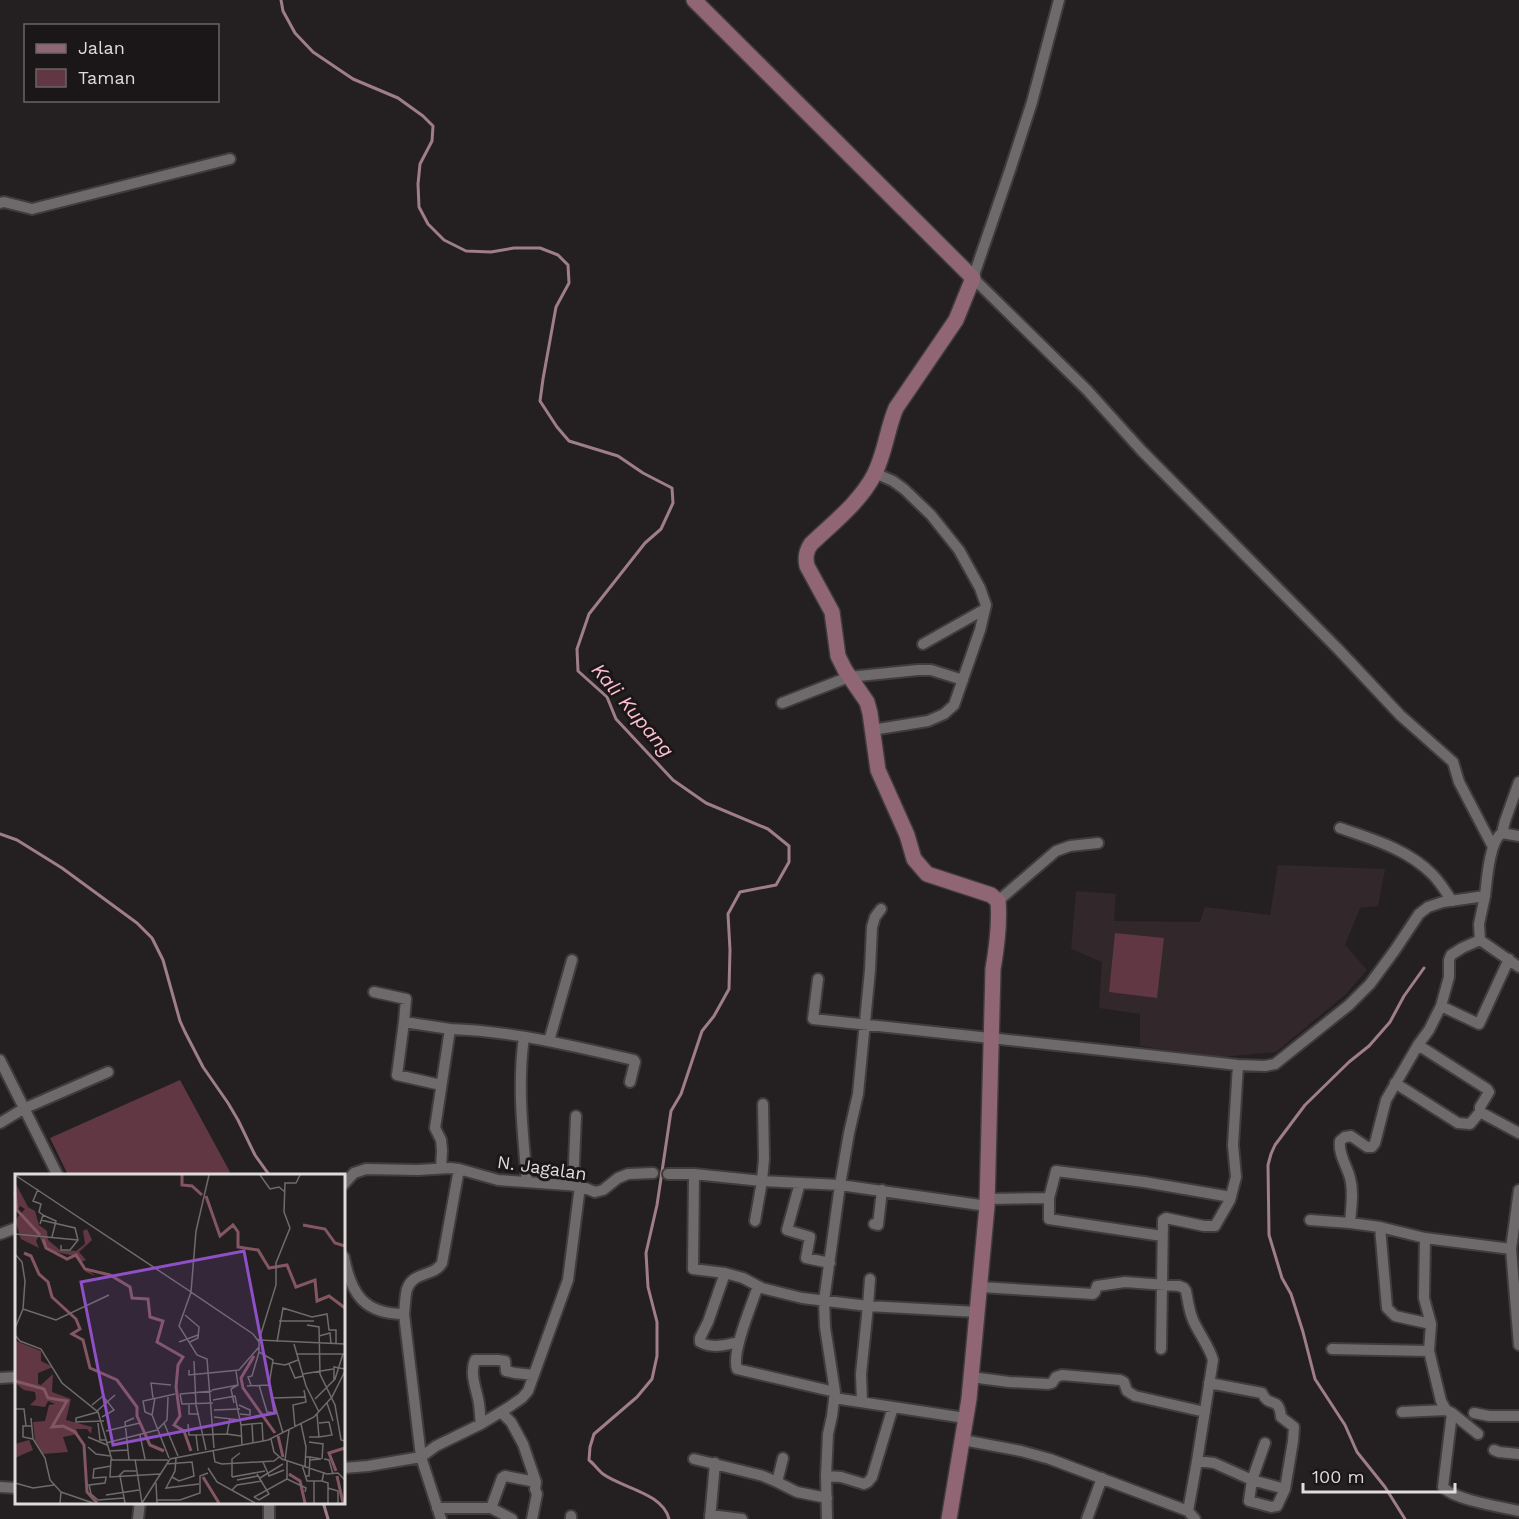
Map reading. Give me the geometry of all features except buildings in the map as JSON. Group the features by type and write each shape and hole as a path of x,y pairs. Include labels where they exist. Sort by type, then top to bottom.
{"street":[{"path":"694,0 1087,390 1141,450 1339,650 1400,715 1453,762 1459,782 1493,847"},
{"path":"949,1519 971,1377 987,1202 993,969 998,942 998,901 991,895 927,874 914,859 907,835 878,770 867,702 844,670 838,656 832,612 805,559 811,544 864,490 875,473 897,408 956,320 973,278 1032,102 1059,0"},
{"path":"0,203 32,209 230,159"},
{"path":"872,730 928,721 944,714 954,705 986,605 980,588 959,550 931,515 904,489 875,473"},
{"path":"922,644 985,609"},
{"path":"782,703 849,677 931,670 963,680"},
{"path":"1480,940 1479,924 1493,847 1497,837 1502,833 1519,782"},
{"path":"1340,828 1408,855 1432,874 1452,901"},
{"path":"1502,833 1519,836"},
{"path":"998,901 1056,851 1070,846 1098,843"},
{"path":"818,979 813,1019 1265,1066 1275,1064 1349,1005 1370,984 1419,914 1428,906 1485,896"},
{"path":"827,1519 828,1434 834,1395 824,1301 840,1185 858,1094 872,927 881,909"},
{"path":"1480,940 1519,967"},
{"path":"1350,1223 1352,1189 1340,1141 1351,1136 1367,1147 1372,1147 1386,1100 1441,1006 1449,977 1451,955 1480,940"},
{"path":"549,1041 572,960"},
{"path":"1441,1006 1479,1024 1509,960"},
{"path":"374,992 406,999 397,1075 441,1085"},
{"path":"404,1022 549,1041 634,1060 630,1082"},
{"path":"441,1168 441,1140 435,1128 450,1029"},
{"path":"524,1037 519,1091 527,1182"},
{"path":"1395,1083 1458,1123 1470,1124 1480,1112 1480,1107 1489,1092 1487,1089 1418,1045"},
{"path":"0,1060 57,1174"},
{"path":"1161,1349 1164,1218 1215,1226 1231,1197 1236,1178 1233,1145 1238,1065"},
{"path":"0,1123 23,1109 108,1072"},
{"path":"755,1221 764,1159 763,1104"},
{"path":"1480,1112 1519,1133"},
{"path":"345,1468 421,1457 436,1446 501,1412 522,1398 528,1391 568,1280 577,1186 576,1116"},
{"name":"N. Jagalan","path":"345,1183 354,1173 366,1169 441,1168 459,1169 498,1180 577,1186 595,1192 603,1190 618,1178 628,1174 653,1173"},
{"path":"441,1519 421,1457 404,1314 406,1291 411,1280 439,1269 442,1263 459,1169"},
{"path":"1162,1236 1049,1218 1049,1198 1056,1171 1144,1182 1231,1197"},
{"path":"668,1174 840,1185 987,1202 1049,1198"},
{"path":"694,1174 693,1267 695,1269 725,1273 789,1295 824,1301 868,1306 977,1312"},
{"path":"800,1183 787,1230 810,1237 806,1258 830,1263"},
{"path":"874,1224 878,1225 882,1190"},
{"path":"1519,1190 1514,1253 1519,1345"},
{"path":"1310,1220 1380,1227 1425,1238 1514,1253"},
{"path":"1380,1227 1388,1308 1395,1316 1431,1324"},
{"path":"0,1234 15,1228"},
{"path":"1425,1238 1424,1298 1431,1324 1429,1351 1441,1401 1449,1412 1478,1434"},
{"path":"345,1261 350,1282 358,1296 374,1308 391,1314 404,1314"},
{"path":"725,1273 700,1342 706,1346 722,1346 739,1342"},
{"path":"862,1402 861,1374 870,1279"},
{"path":"963,1440 1042,1456 1191,1515 1213,1360 1212,1354 1193,1321 1184,1288 1125,1282 1097,1286 1093,1294 980,1287"},
{"path":"759,1286 739,1342 735,1365 737,1369 862,1402 965,1418"},
{"path":"1332,1349 1429,1351"},
{"path":"481,1424 479,1402 474,1385 473,1364 475,1360 505,1361 506,1371 534,1375"},
{"path":"971,1377 1048,1384 1052,1383 1056,1377 1062,1376 1120,1380 1124,1382 1127,1391 1135,1396 1205,1412"},
{"path":"0,1378 15,1377"},
{"path":"1209,1383 1260,1391 1269,1401 1280,1407 1281,1417 1294,1427 1285,1489 1277,1506 1271,1507 1249,1501 1252,1480 1265,1443"},
{"path":"826,1476 841,1477 864,1484 868,1482 872,1477 894,1407"},
{"path":"501,1412 511,1422 523,1444 536,1482 535,1492 537,1494 532,1519"},
{"path":"1402,1412 1449,1412"},
{"path":"1449,1412 1443,1487 1455,1495 1519,1510"},
{"path":"1474,1413 1489,1416 1519,1416"},
{"path":"1494,1450 1519,1454"},
{"path":"777,1482 783,1458"},
{"path":"694,1460 715,1463 763,1476 797,1492 826,1498"},
{"path":"1197,1461 1214,1463 1252,1480 1285,1489"},
{"path":"715,1463 710,1517 742,1519"},
{"path":"491,1508 502,1478 505,1476 536,1482"},
{"path":"1087,1519 1102,1478"},
{"path":"138,1519 140,1504"},
{"path":"268,1504 269,1519"},
{"path":"437,1508 491,1508 512,1519"}],"shaded area":[{"path":"1278,865 1385,869 1378,906 1360,908 1345,945 1367,970 1346,994 1276,1052 1221,1057 1140,1046 1140,1014 1099,1008 1102,962 1071,949 1076,891 1116,894 1114,921 1200,922 1205,907 1270,915"}],"green space":[{"path":"1115,933 1164,938 1157,998 1109,992"},
{"path":"180,1080 230,1172 226,1174 68,1174 50,1138"}],"waterway":[{"name":"Kali Kupang","path":"281,0 283,11 295,33 313,52 353,79 398,98 433,126 432,141 420,164 419,207 428,224 444,240 466,251 491,252 514,248 540,248 558,255 568,265 569,283 556,307 540,401 569,441 618,456 643,473 672,488 673,503 661,529 645,543 589,614 577,649 578,671 607,697 616,719 673,780 706,803 768,829 789,846 789,862 776,885 740,892 728,914 729,989 714,1016 702,1031 681,1094 671,1111 657,1205 646,1253 648,1287 657,1322 657,1356 652,1379 637,1397 594,1434 590,1447 589,1460 601,1472 659,1503 669,1519"},
{"path":"0,834 17,840 62,868 137,923 152,938 163,960 185,1032 203,1067 228,1103 255,1155 269,1174"},
{"path":"1405,1519 1385,1487 1357,1452 1345,1425 1315,1379 1291,1294 1282,1278 1269,1235 1268,1165 1275,1145 1305,1105 1369,1046 1390,1022 1404,996 1424,968"},
{"path":"324,1504 328,1519"}]}
